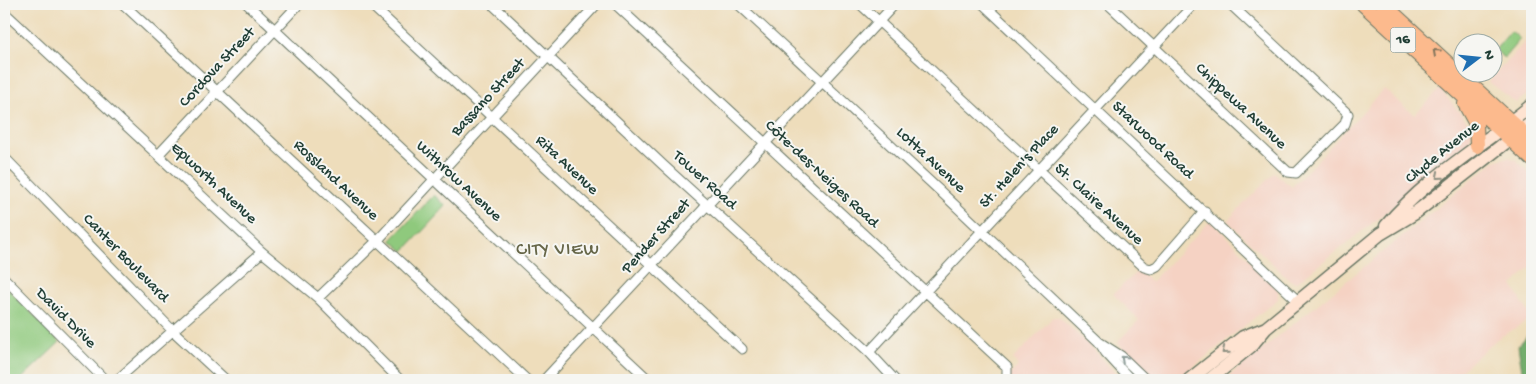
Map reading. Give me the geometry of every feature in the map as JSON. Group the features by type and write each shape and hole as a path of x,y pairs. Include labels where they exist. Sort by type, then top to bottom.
{"main road":[{"name":"16","path":"1362,4 1456,90 1511,130 1532,141"},
{"name":"16","path":"1383,4 1511,130 1532,159"},
{"path":"1456,90 1476,124 1477,146"},
{"name":"Clyde Avenue","path":"1209,380 1251,346 1266,328 1380,234 1415,213 1511,130 1532,104"},
{"name":"Clyde Avenue","path":"1380,234 1403,207 1477,146 1532,122"},
{"name":"Clyde Avenue","path":"1188,380 1243,337 1266,328"}],"street":[{"name":"Rossland Avenue","path":"123,4 528,380"},
{"name":"Withrow Avenue","path":"247,4 649,380"},
{"name":"Cordova Street","path":"159,154 298,4"},
{"name":"Rita Avenue","path":"370,4 742,349"},
{"name":"Tower Road","path":"492,4 869,352 893,379"},
{"name":"Bassano Street","path":"318,298 377,241 597,4"},
{"name":"Côte-des-Neiges Road","path":"615,4 672,54 766,144 1007,367 1007,374 1003,380"},
{"name":"Lotta Avenue","path":"738,4 1099,342 1121,356 1146,380"},
{"name":"St. Claire Avenue","path":"860,4 1037,170 1148,268 1157,266 1205,212"},
{"name":"Pender Street","path":"544,380 895,4"},
{"name":"Starwood Road","path":"983,4 1298,301"},
{"name":"Chippewa Avenue","path":"1108,4 1288,172 1296,173 1345,124 1348,114 1230,4"},
{"name":"St. Helen's Place","path":"869,352 1194,4"},
{"name":"Epworth Avenue","path":"4,12 159,154 262,252 318,298 400,380"},
{"name":"Canter Boulevard","path":"4,157 172,330 226,380"},
{"path":"117,380 262,252"},
{"name":"David Drive","path":"4,278 105,380"},
{"name":"Lotta Avenue","path":"1099,342 1106,353 1131,380"}],"shaded area":[{"path":"1532,34 1532,91 1516,103 1488,82 1504,82 1504,65"},
{"path":"1384,89 1414,115 1440,89 1470,125 1472,133 1469,142 1384,214 1297,282 1291,281 1227,221 1274,173 1292,187"},
{"path":"1508,157 1516,160 1532,175 1532,266 1512,285 1532,318 1497,339 1451,380 1224,380 1495,161"},
{"path":"1211,220 1278,289 1278,299 1177,380 1155,380 1117,342 1139,320 1113,294 1138,271 1151,282"},
{"path":"1053,317 1059,317 1122,380 1006,380 1018,366 1013,359"}],"green space":[{"path":"1511,31 1520,39 1504,58 1504,39"},
{"path":"434,195 446,206 404,251 391,240"},
{"path":"5,286 60,342 20,380 4,380"},
{"path":"1532,330 1532,380 1523,377 1518,346"}],"district":[{"name":"CITY VIEW","path":"558,250"}]}
